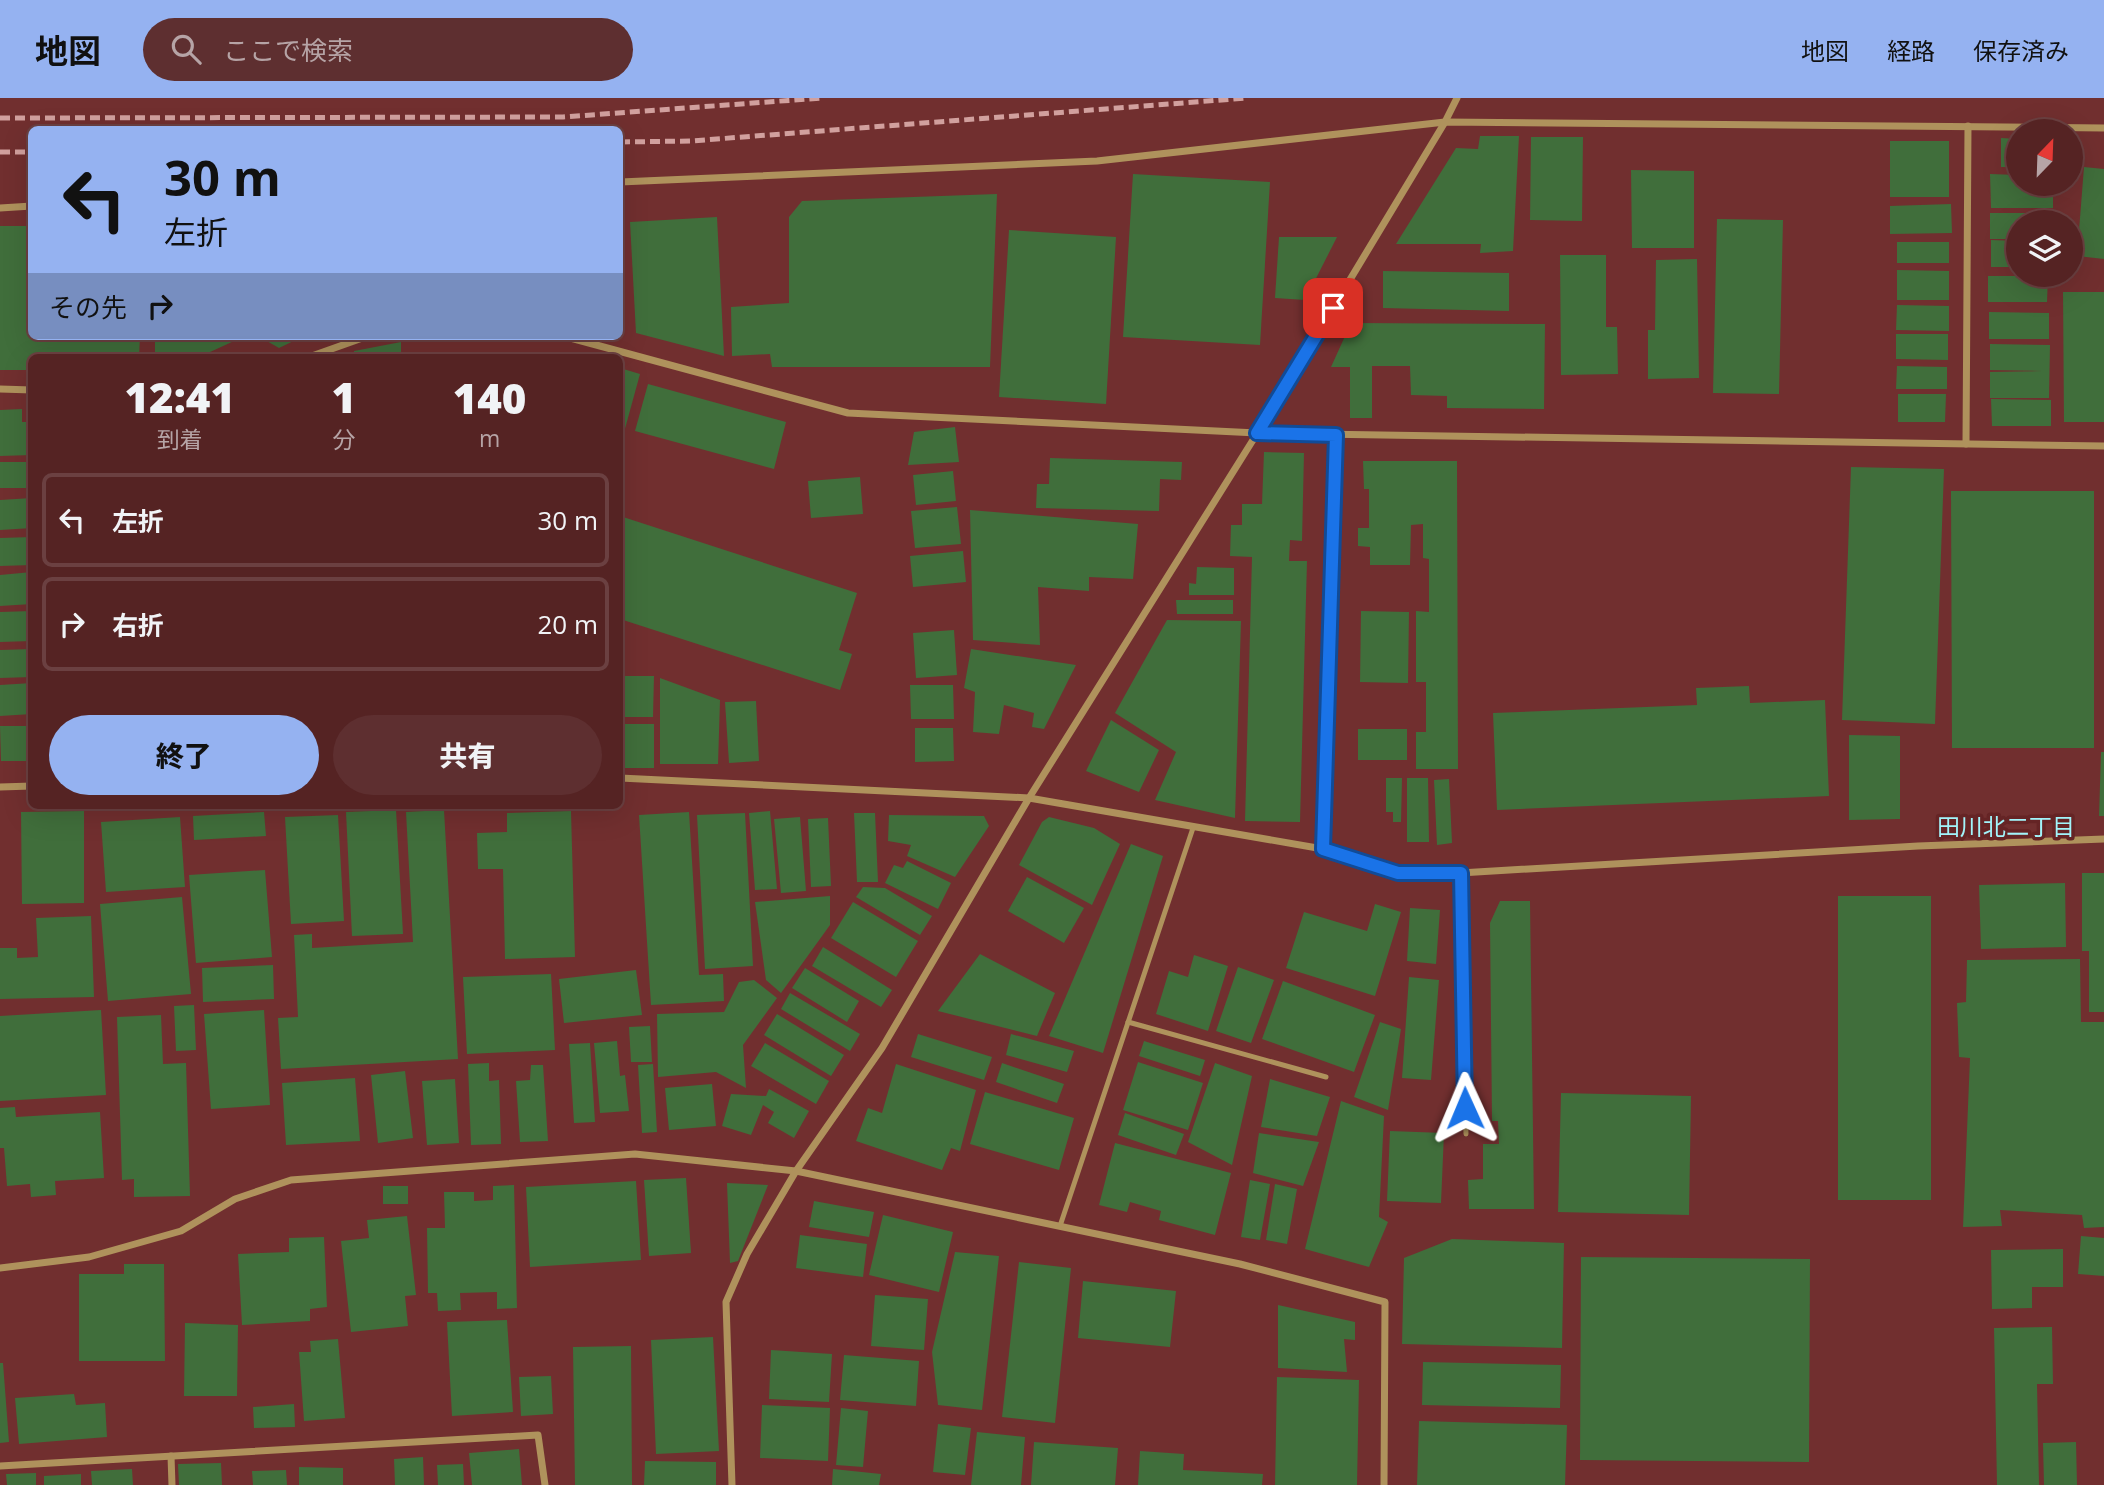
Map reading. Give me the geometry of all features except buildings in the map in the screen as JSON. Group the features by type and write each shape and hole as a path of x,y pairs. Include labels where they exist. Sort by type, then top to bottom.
{"street":[{"path":"732,1485 726,1302 747,1254 796,1171 882,1048 1030,799 1257,433 1457,98"},
{"path":"623,182 1097,161 1445,122 2104,128"},
{"path":"1966,444 1968,127"},
{"path":"0,208 28,206"},
{"path":"334,353 360,340"},
{"path":"578,340 848,413 1257,433 2104,446"},
{"path":"0,389 28,390"},
{"path":"1323,849 1336,435"},
{"path":"623,778 1030,799 1323,849 1398,873 1461,873 1918,846 2104,839"},
{"path":"0,787 28,786"},
{"path":"0,1268 89,1257 181,1231 235,1199 291,1180 635,1154 796,1171 1240,1264 1385,1302 1384,1485"},
{"path":"0,1466 538,1435 545,1485"},
{"path":"171,1456 172,1485"}],"lane":[{"path":"1060,1226 1193,828"},
{"path":"1461,873 1466,1134"},
{"path":"1128,1022 1326,1077"}],"railway":[{"path":"0,118 563,117 822,98"},
{"path":"623,142 691,141 1247,98"},
{"path":"0,152 28,152"}],"district":[{"name":"田川北二丁目","path":"2006,827"}],"route":[{"path":"1333,308 1257,433 1336,435 1323,849 1398,873 1461,873 1465,1108"}]}
